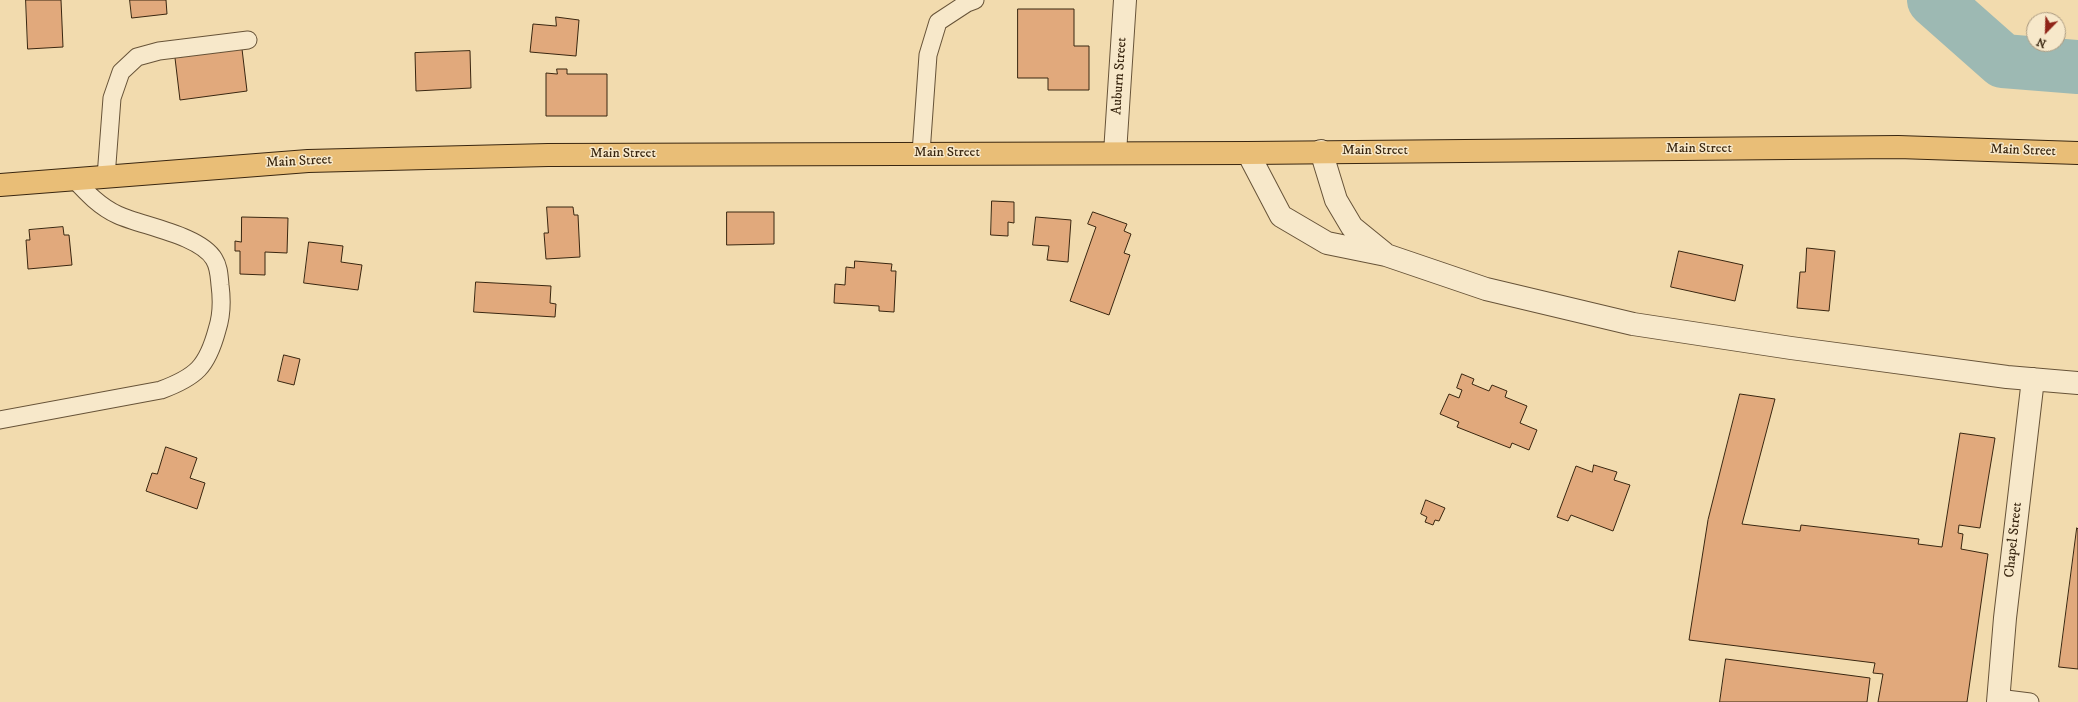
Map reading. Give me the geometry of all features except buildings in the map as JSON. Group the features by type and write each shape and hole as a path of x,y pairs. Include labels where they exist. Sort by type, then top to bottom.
{"highway":[{"name":"Main Street","path":"0,185 308,161 548,154 1248,153 1320,151 1898,147 2078,153"}],"street":[{"name":"Auburn Street","path":"1115,153 1125,0"},
{"name":"Main Street","path":"1320,151 1336,200 1352,227 1386,255"},
{"name":"Main Street","path":"1248,153 1281,216 1327,243 1386,255 1486,289 1633,324 1792,348 2033,379 2078,383"},
{"name":"Chapel Street","path":"1998,700 2033,379"}],"lane":[{"path":"921,153 928,56 938,22 967,2 975,0"},
{"path":"106,177 112,98 121,72 137,57 159,51 248,40"},
{"path":"0,420 161,390 183,382 202,367 213,346 220,320 222,297 218,268 213,257 200,246 159,227 118,215 94,200 74,179"},
{"path":"1998,700 2030,702"}],"waterway":[{"path":"1934,0 2003,61 2078,67"}]}
